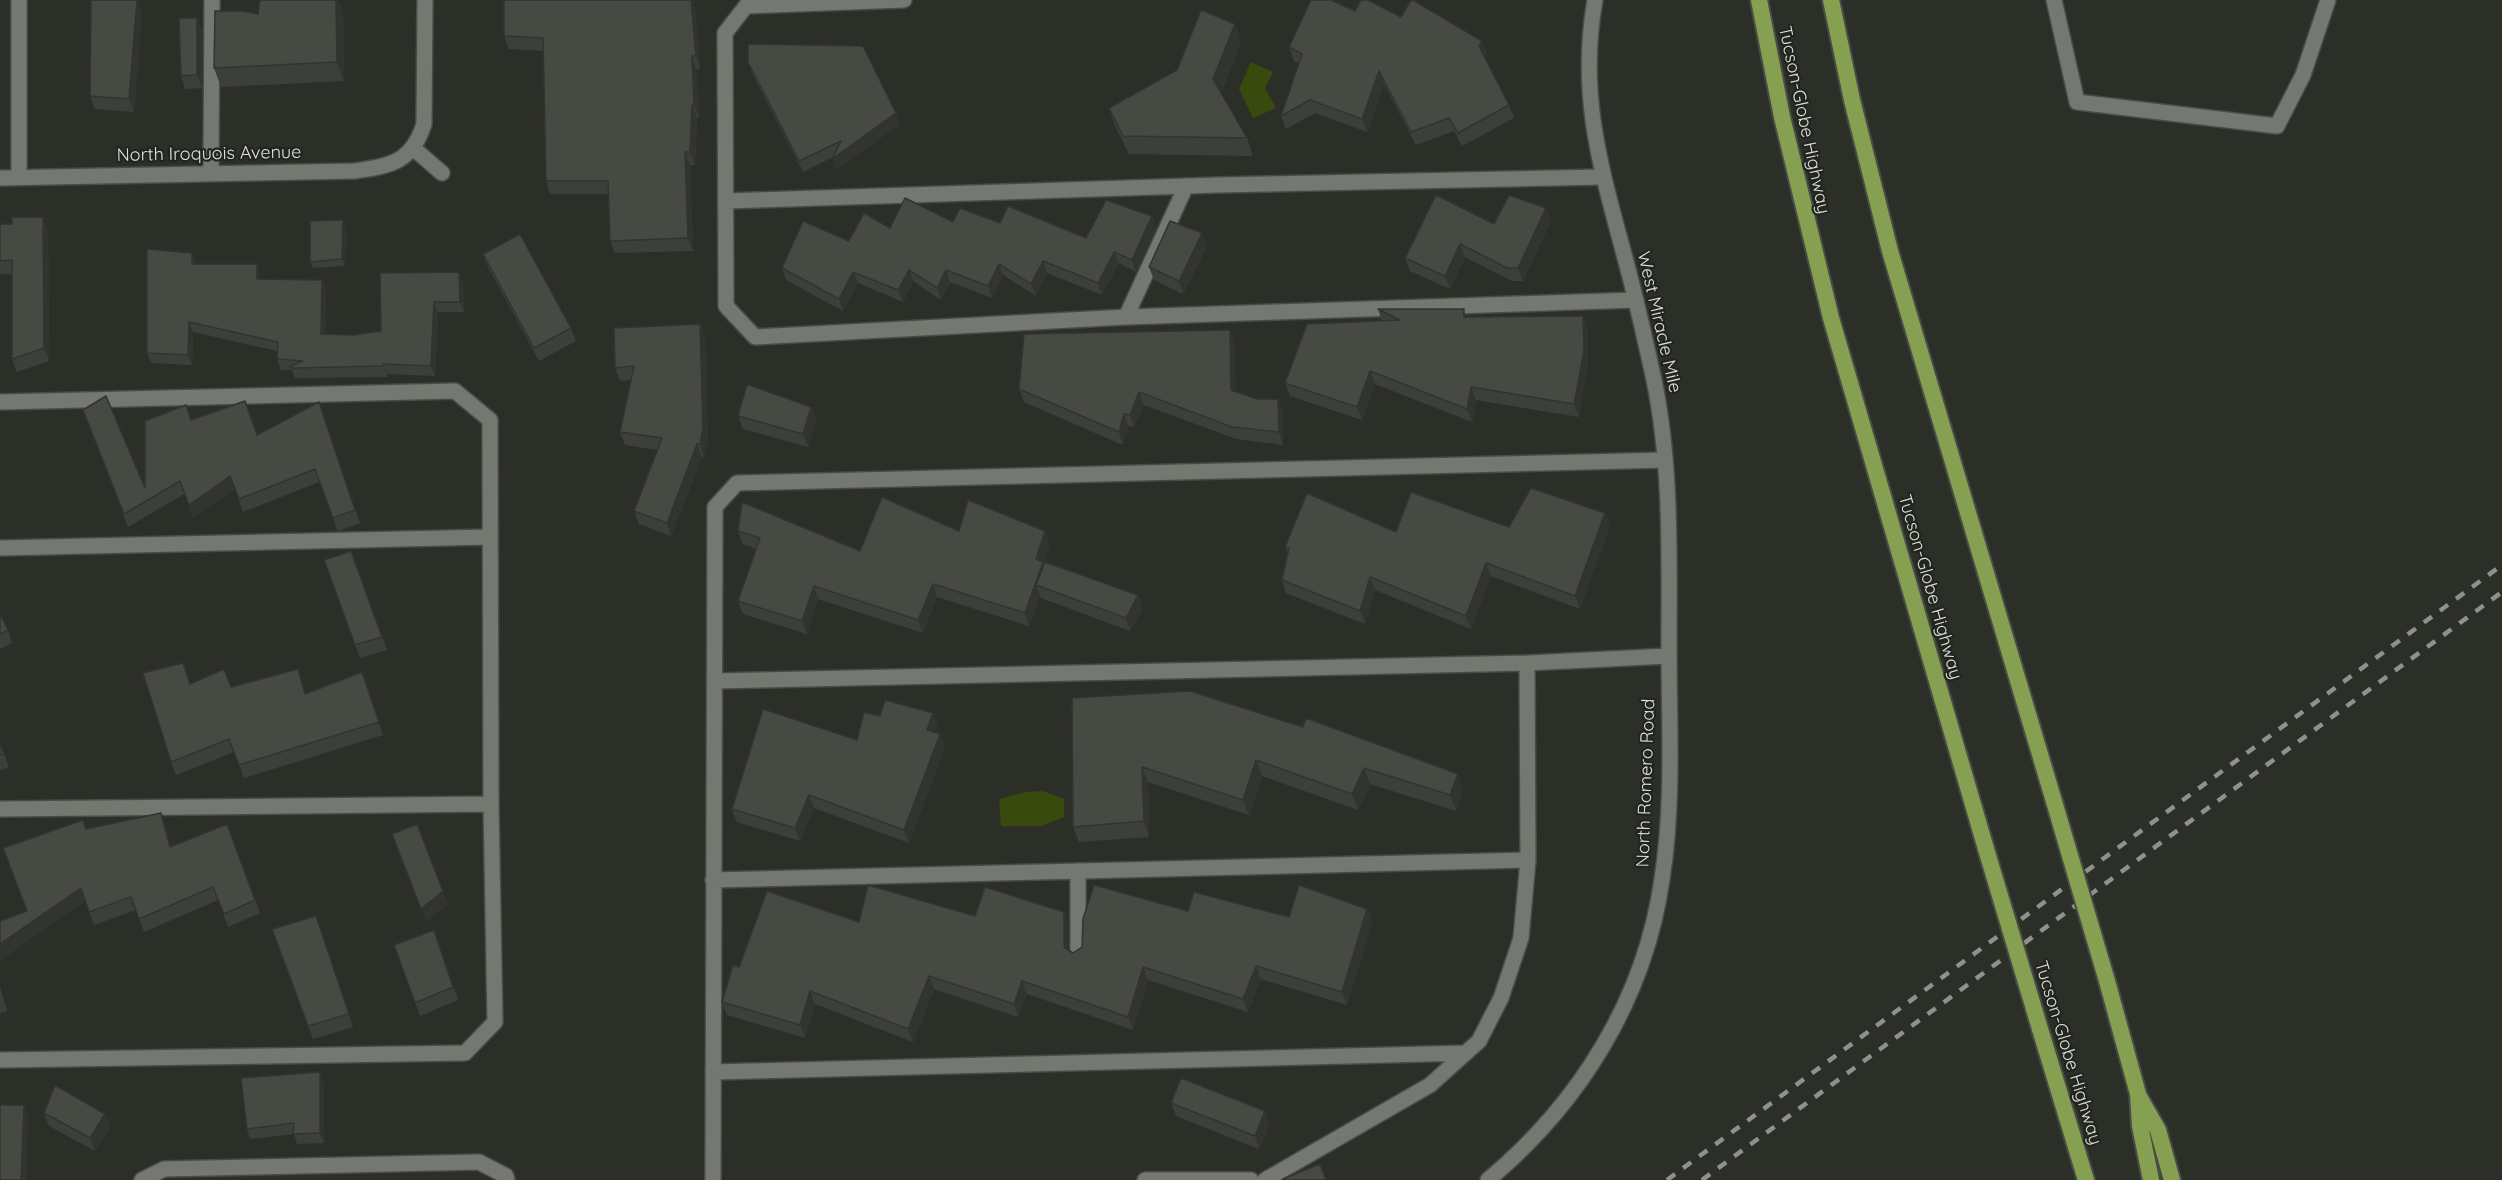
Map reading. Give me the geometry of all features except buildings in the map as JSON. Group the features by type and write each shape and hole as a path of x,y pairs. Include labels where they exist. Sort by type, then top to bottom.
{"highway":[{"path":"1831,0 1852,100 1890,250 2107,981 2138,1094 2139,1126 2151,1180"},
{"name":"Tucson-Globe Highway","path":"1759,1 1791,158 1831,318 1986,849 2086,1180"},
{"path":"2138,1094 2158,1130 2172,1180"}],"street":[{"path":"19,0 19,178"},
{"path":"211,172 212,0"},
{"path":"425,0 424,124 413,148 442,173"},
{"path":"904,0 746,6 725,33 726,306 755,337 1126,317 1636,300"},
{"name":"West Miracle Mile","path":"1595,0 1589,47 1589,93 1594,134 1655,384 1665,460 1669,542 1669,656"},
{"path":"2054,0 2077,102 2277,126 2303,75 2328,0"},
{"name":"North Iroquois Avenue","path":"0,178 364,170 385,167 406,156 413,148"},
{"path":"726,201 1186,186 1603,177"},
{"path":"1126,317 1186,186"},
{"path":"0,402 455,391 490,420 491,804 495,1022 465,1053 0,1060"},
{"path":"712,1180 715,507 737,483 1665,460"},
{"path":"0,548 490,537"},
{"path":"715,681 1527,663 1669,656"},
{"name":"North Romero Road","path":"1488,1180 1537,1136 1570,1097 1615,1025 1639,972 1653,927 1668,825 1669,656"},
{"path":"1265,1180 1430,1085 1479,1041 1504,988 1521,938 1528,860 1527,663"},
{"path":"0,809 491,804"},
{"path":"713,880 1528,860"},
{"path":"1078,871 1078,956"},
{"path":"713,1072 1466,1053"},
{"path":"142,1180 164,1168 322,1173 478,1162 506,1176 507,1180"},
{"path":"1145,1180 1251,1180"}],"shaded area":[{"path":"1251,62 1273,72 1265,88 1276,108 1253,118 1239,89"},
{"path":"1043,791 1064,799 1064,817 1042,826 1001,826 999,799 1026,792"}],"railway":[{"path":"1667,1180 2502,565"},
{"path":"1702,1180 2502,592"}]}
